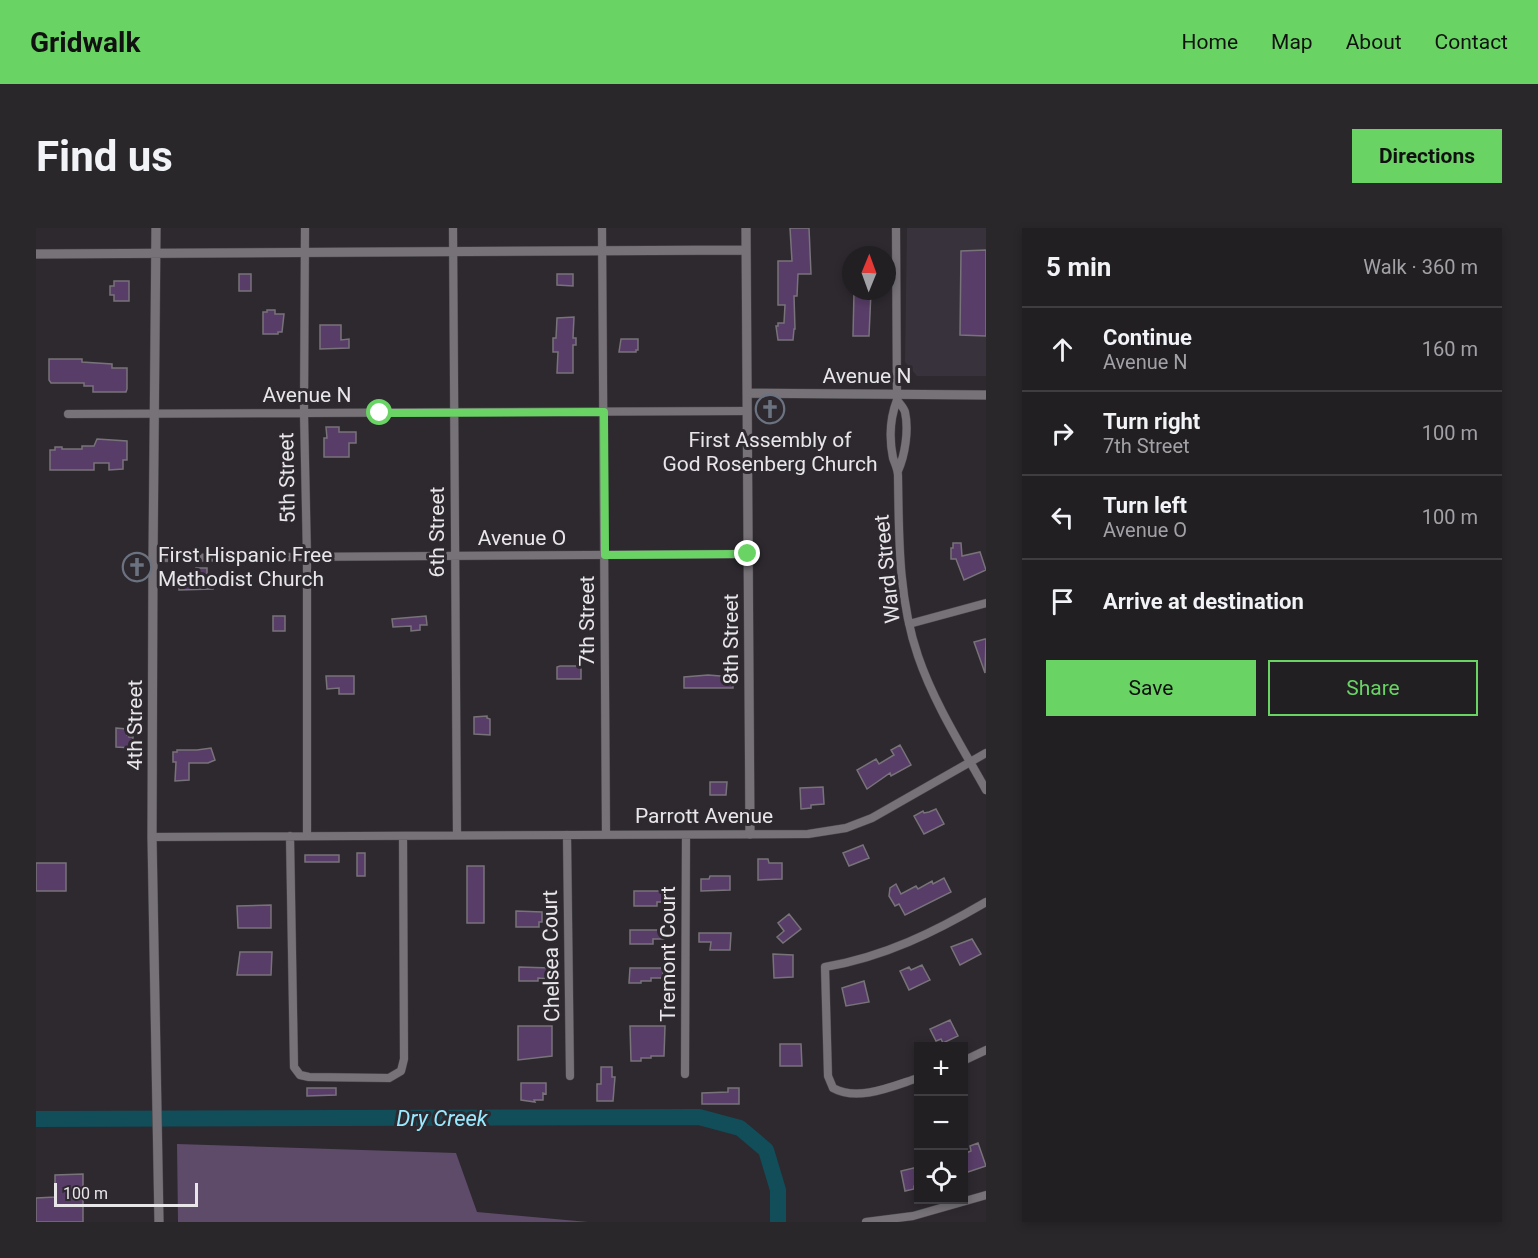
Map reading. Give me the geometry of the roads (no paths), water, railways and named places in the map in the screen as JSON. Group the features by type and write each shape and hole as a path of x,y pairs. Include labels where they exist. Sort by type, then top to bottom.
{"street":[{"name":"4th Street","path":"156,228 152,837 159,1222"},
{"name":"5th Street","path":"305,228 307,836"},
{"name":"6th Street","path":"453,228 457,836"},
{"name":"7th Street","path":"602,228 606,835"},
{"name":"8th Street","path":"746,228 750,834"},
{"name":"Ward Street","path":"896,228 897,397 891,417 891,446 898,471 902,581 909,624 918,657 932,690 986,790"},
{"path":"36,254 746,250"},
{"name":"Avenue N","path":"747,393 897,397 986,395"},
{"name":"Ward Street","path":"897,397 905,410 905,447 898,471"},
{"name":"Avenue N","path":"68,414 747,411"},
{"name":"Avenue O","path":"153,558 748,554"},
{"path":"909,624 986,603"},
{"name":"Parrott Avenue","path":"152,837 808,834 846,828 872,818 986,753"},
{"name":"Chelsea Court","path":"567,835 570,1076"},
{"name":"Tremont Court","path":"685,1074 686,835"},
{"path":"290,836 294,1067 300,1075 309,1077 389,1078 400,1071 404,1059 403,836"},
{"path":"914,1079 882,1089 851,1094 833,1088 828,1076 825,967 882,953 902,945 942,928 986,902"},
{"path":"968,1059 986,1050"},
{"path":"866,1222 913,1216 986,1195"}],"waterway":[{"name":"Dry Creek","path":"36,1119 699,1117 740,1128 766,1150 778,1190 778,1222"}],"place":[{"name":"First Assembly of God Rosenberg Church","path":"770,409"},
{"name":"First Hispanic Free Methodist Church","path":"137,567"}]}
